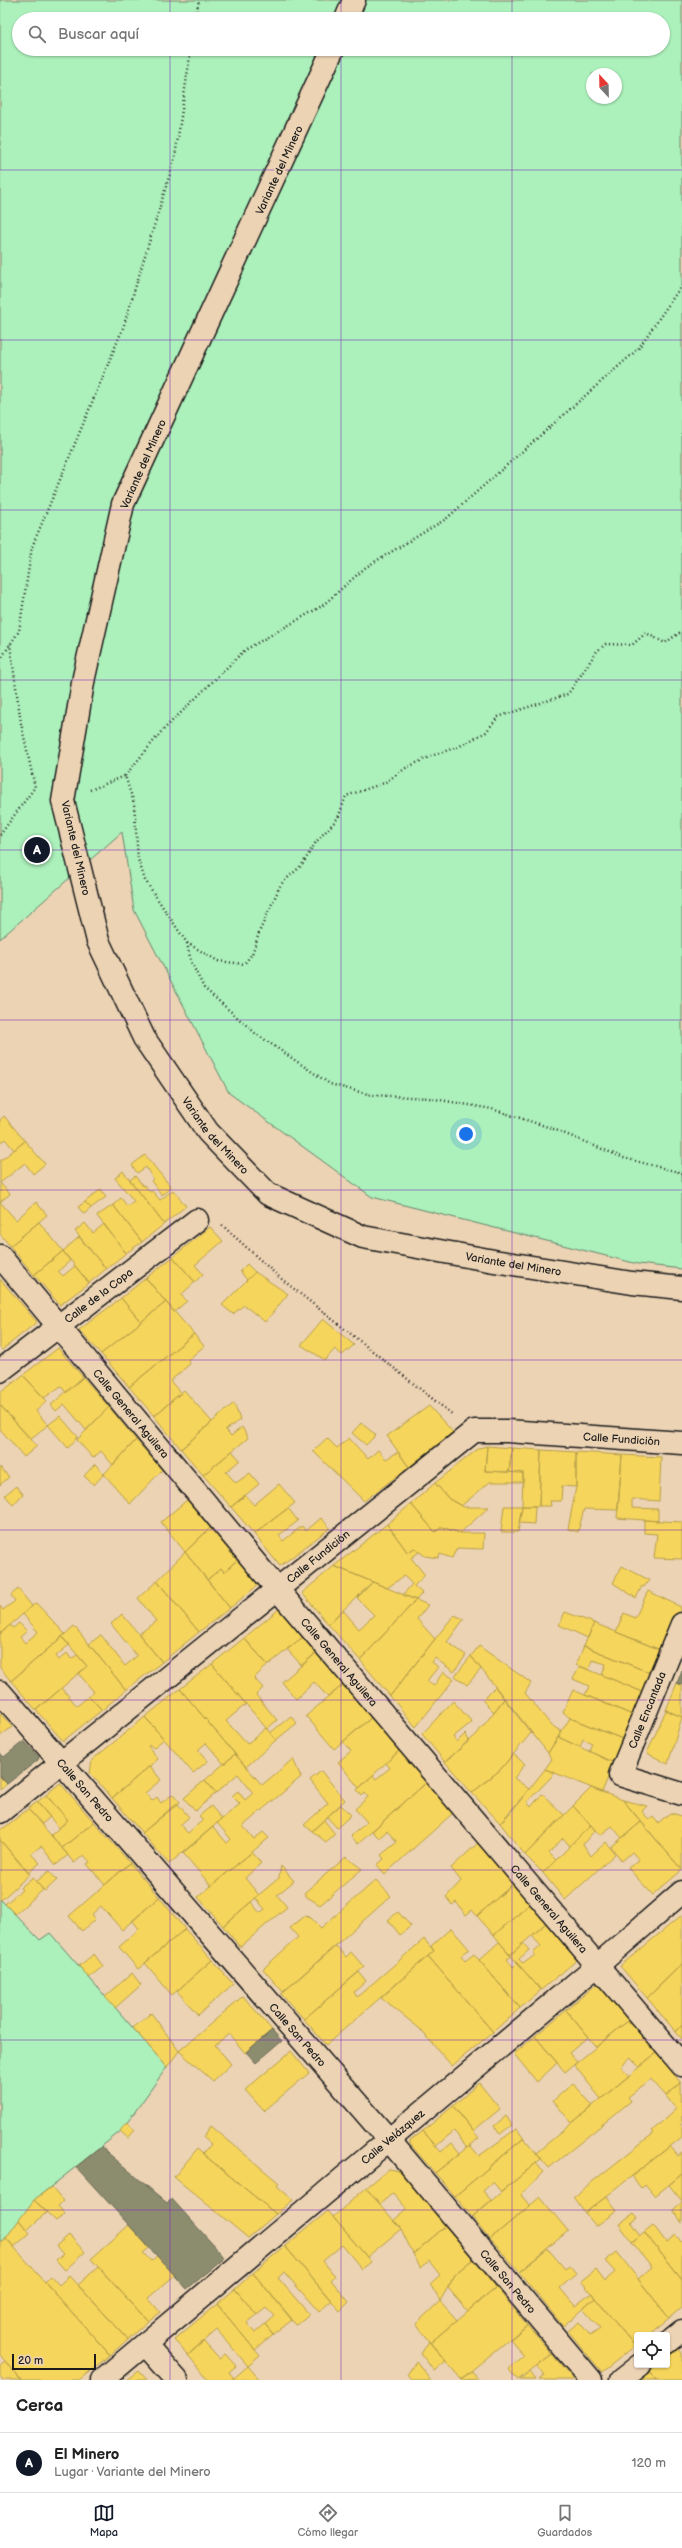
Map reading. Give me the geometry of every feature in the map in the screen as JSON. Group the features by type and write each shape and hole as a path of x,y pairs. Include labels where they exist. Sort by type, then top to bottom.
{"street":[{"path":"349,12 354,0"},
{"name":"Variante del Minero","path":"330,56 123,504 84,677 63,801 98,941 144,1038 208,1132 268,1194 363,1237 494,1262 632,1283 682,1288"},
{"name":"Calle de la Copa","path":"0,1371 197,1220"},
{"name":"Calle General Aguilera","path":"0,1256 278,1590 599,1964 682,2065"},
{"name":"Calle Fundición","path":"0,1812 60,1762 278,1590 474,1431 507,1431 682,1443"},
{"name":"Calle Encantada","path":"682,1624 620,1775 682,1794"},
{"name":"Calle San Pedro","path":"0,1692 389,2140 592,2380"},
{"name":"Calle Velázquez","path":"102,2380 599,1964 682,1892"},
{"path":"670,2341 682,2331"},
{"path":"145,2344 177,2380"},
{"path":"621,2380 636,2368"}],"path":[{"path":"196,12 199,0"},
{"path":"0,660 19,631 32,547 123,328 175,157 190,56"},
{"path":"63,801 125,776 161,732 245,650 322,606 366,567 446,520 638,349 682,285"},
{"path":"187,943 218,961 244,964 252,954 260,930 281,884 302,865 316,842 338,818 346,796 384,783 406,768 431,756 460,746 486,732 498,717 568,694 597,651 606,644 632,645 646,633 665,643 679,633 682,634"},
{"path":"0,835 35,787 21,723 10,644"},
{"path":"125,776 134,803 135,837 140,866 146,880 187,943 191,962 204,988 255,1033 330,1084 371,1095 429,1098 492,1110 551,1128 624,1158 682,1173"},
{"path":"197,1220 222,1225 279,1277 474,1431"}],"green space":[{"path":"0,0 682,0 682,1269 638,1264 372,1197 229,1093 134,910 122,832 0,939"},
{"path":"0,1899 40,1940 50,1933 167,2067 121,2131 34,2200 6,2238 0,2242"}],"building: Viviendas":[{"path":"4,1116 25,1141 14,1150 5,1139 0,1143 0,1120"},
{"path":"25,1141 45,1164 33,1174 25,1163 0,1183 0,1161"},
{"path":"145,1155 171,1187 162,1195 151,1181 153,1179 146,1167 137,1173 132,1165"},
{"path":"123,1171 164,1224 142,1242 113,1205 121,1198 127,1206 134,1201 115,1178"},
{"path":"135,1176 143,1186 144,1185 150,1192 152,1191 160,1200 173,1190 186,1206 164,1224 130,1180"},
{"path":"0,1183 10,1194 0,1202"},
{"path":"101,1189 106,1197 91,1208 85,1202"},
{"path":"0,1202 16,1220 36,1202 47,1215 10,1246 0,1234"},
{"path":"85,1202 91,1208 84,1214 78,1207"},
{"path":"113,1205 142,1242 126,1253 97,1216"},
{"path":"39,1222 63,1251 34,1275 10,1246"},
{"path":"85,1223 93,1233 104,1224 126,1253 106,1269 75,1231"},
{"path":"210,1227 223,1241 195,1265 203,1274 195,1282 173,1257"},
{"path":"79,1237 106,1269 89,1283 63,1251"},
{"path":"63,1251 70,1261 58,1271 63,1276 75,1266 89,1283 60,1305 34,1275"},
{"path":"173,1257 195,1282 181,1295 187,1301 174,1312 146,1278"},
{"path":"247,1264 255,1272 247,1280 240,1271"},
{"path":"255,1272 288,1294 265,1322 244,1305 233,1314 222,1305"},
{"path":"146,1278 166,1302 141,1322 121,1298"},
{"path":"0,1279 37,1322 2,1350 0,1348"},
{"path":"121,1298 141,1322 101,1354 79,1330"},
{"path":"166,1302 194,1334 129,1387 101,1354"},
{"path":"323,1319 354,1345 342,1355 335,1349 325,1360 301,1345"},
{"path":"194,1334 204,1346 188,1360 190,1364 170,1381 181,1393 154,1416 129,1387"},
{"path":"58,1348 83,1377 66,1393 61,1386 44,1398 23,1375"},
{"path":"23,1375 47,1401 36,1411 48,1425 30,1439 0,1405 0,1393"},
{"path":"83,1377 109,1407 86,1430 64,1404 56,1411 51,1405"},
{"path":"184,1390 212,1422 181,1449 154,1416"},
{"path":"234,1403 240,1420 225,1430 231,1436 242,1427 248,1438 203,1475 181,1449"},
{"path":"0,1405 37,1446 24,1457 0,1429"},
{"path":"429,1406 453,1432 409,1467 387,1436"},
{"path":"109,1407 136,1440 113,1465 101,1451 93,1458 77,1440"},
{"path":"60,1416 78,1437 68,1448 48,1425"},
{"path":"361,1423 376,1435 366,1445 352,1433"},
{"path":"327,1438 337,1448 349,1438 368,1459 378,1450 386,1459 398,1452 409,1467 364,1501 313,1451"},
{"path":"136,1440 162,1470 130,1504 104,1474"},
{"path":"487,1446 485,1471 523,1473 523,1482 490,1482 461,1506 449,1499 435,1483 479,1448"},
{"path":"487,1446 512,1448 509,1472 485,1471"},
{"path":"512,1448 541,1450 539,1506 522,1506 523,1473 509,1472"},
{"path":"541,1450 576,1452 576,1487 562,1486 561,1501 550,1501 551,1506 539,1506"},
{"path":"232,1451 240,1460 226,1472 236,1483 250,1473 259,1484 231,1507 203,1475"},
{"path":"576,1452 622,1455 618,1510 584,1509 578,1532 568,1529 576,1487"},
{"path":"622,1455 661,1457 659,1501 632,1499 632,1508 658,1509 658,1521 617,1518"},
{"path":"95,1464 104,1474 94,1485 84,1476"},
{"path":"0,1467 9,1477 0,1485"},
{"path":"435,1483 449,1499 464,1507 489,1507 460,1533 442,1527 435,1532 411,1504"},
{"path":"279,1484 295,1503 254,1534 231,1507 245,1495 254,1505"},
{"path":"16,1486 23,1494 13,1505 5,1495"},
{"path":"187,1500 210,1528 185,1552 161,1522"},
{"path":"411,1504 435,1532 442,1527 460,1533 484,1533 483,1549 457,1548 452,1558 440,1554 438,1558 425,1556 414,1548 408,1553 387,1524"},
{"path":"504,1506 522,1506 518,1532 501,1532"},
{"path":"522,1506 535,1506 534,1524 519,1523"},
{"path":"288,1508 298,1521 279,1535 283,1541 302,1526 306,1531 321,1518 330,1528 280,1566 254,1534"},
{"path":"644,1520 682,1522 682,1559 654,1558 657,1534 644,1533"},
{"path":"387,1524 408,1553 414,1548 419,1552 411,1558 425,1575 414,1586 422,1593 416,1600 403,1595 412,1584 404,1576 387,1588 334,1566"},
{"path":"210,1528 237,1560 224,1572 221,1568 207,1580 185,1552"},
{"path":"185,1552 230,1608 199,1632 157,1581"},
{"path":"237,1560 258,1585 230,1608 207,1580 221,1568 224,1572"},
{"path":"334,1566 373,1582 328,1624 302,1593"},
{"path":"622,1566 649,1580 644,1587 642,1586 636,1598 613,1583"},
{"path":"157,1581 199,1632 162,1662 139,1634 156,1621 138,1598"},
{"path":"373,1582 416,1600 360,1660 328,1624 343,1610 359,1629 374,1615 357,1598"},
{"path":"18,1589 32,1606 0,1634 0,1606 3,1610 15,1601 11,1595"},
{"path":"648,1591 681,1607 663,1651 616,1632 624,1613 635,1618"},
{"path":"416,1600 428,1605 417,1619 435,1639 390,1696 360,1660"},
{"path":"36,1603 65,1634 11,1681 0,1668 0,1634 10,1625 13,1628 19,1623 27,1631 20,1637 25,1643 38,1632 23,1614"},
{"path":"279,1609 303,1637 268,1665 244,1638"},
{"path":"565,1612 594,1623 588,1638 559,1625"},
{"path":"122,1614 162,1662 126,1690 89,1644 101,1635 125,1666 137,1656 111,1624"},
{"path":"454,1615 464,1619 447,1642 466,1655 454,1672 435,1658 432,1662 438,1667 427,1681 434,1686 443,1672 454,1679 416,1727 390,1696"},
{"path":"594,1623 663,1651 653,1674 584,1646"},
{"path":"74,1626 126,1690 102,1710 89,1696 94,1692 79,1674 87,1666 62,1637"},
{"path":"62,1637 69,1645 56,1656 59,1660 67,1653 71,1659 77,1655 87,1666 36,1710 11,1681"},
{"path":"303,1637 317,1652 302,1666 287,1649"},
{"path":"244,1638 268,1665 254,1678 263,1688 256,1695 277,1720 267,1729 212,1664"},
{"path":"479,1646 531,1683 525,1693 551,1725 562,1732 548,1753 471,1656"},
{"path":"584,1646 653,1674 645,1693 602,1675 606,1664 592,1660 589,1670 576,1665"},
{"path":"317,1652 344,1684 328,1697 314,1682 296,1699 282,1682"},
{"path":"471,1656 481,1669 467,1685 455,1676"},
{"path":"212,1664 246,1704 226,1721 247,1744 266,1728 276,1740 246,1767 180,1689"},
{"path":"580,1666 645,1693 635,1716 585,1695 589,1686 573,1679"},
{"path":"677,1683 682,1685 682,1717 666,1710"},
{"path":"344,1684 372,1717 334,1749 306,1716"},
{"path":"495,1687 504,1699 494,1712 482,1700"},
{"path":"62,1688 77,1706 89,1696 102,1710 63,1741 36,1710"},
{"path":"180,1689 235,1754 224,1764 206,1743 198,1750 208,1761 193,1773 145,1717"},
{"path":"573,1690 635,1716 625,1740 570,1718 563,1712"},
{"path":"504,1699 531,1733 501,1769 472,1793 445,1762 476,1735"},
{"path":"453,1701 472,1722 453,1737 457,1742 465,1734 469,1740 445,1762 422,1734"},
{"path":"666,1710 682,1717 668,1764 647,1753"},
{"path":"0,1713 12,1727 0,1736"},
{"path":"291,1716 297,1723 276,1740 270,1733"},
{"path":"145,1717 164,1739 153,1748 150,1745 148,1746 158,1759 112,1798 90,1773 92,1760"},
{"path":"372,1717 400,1750 359,1788 338,1762 351,1751 343,1742"},
{"path":"570,1718 625,1740 614,1763 589,1751 592,1743 583,1739 580,1747 558,1737"},
{"path":"558,1737 614,1763 602,1792 545,1769 552,1759 548,1753"},
{"path":"400,1750 427,1782 358,1844 351,1836 367,1822 355,1809 368,1797 365,1793 362,1796 357,1790 373,1775 376,1779 390,1768 386,1763"},
{"path":"235,1754 262,1785 293,1759 301,1777 243,1826 254,1839 263,1832 269,1838 211,1886 183,1853 213,1827 227,1843 231,1839 217,1823 240,1804 232,1796 238,1791 245,1800 253,1793 238,1774 216,1793 205,1780"},
{"path":"513,1754 525,1764 514,1778 529,1789 500,1823 472,1793 501,1769"},
{"path":"150,1766 161,1780 145,1793 152,1801 157,1797 161,1803 173,1794 180,1802 142,1833 112,1798"},
{"path":"545,1769 555,1773 527,1802 531,1807 542,1794 564,1815 525,1855 500,1823 512,1811"},
{"path":"321,1771 345,1800 312,1831 304,1825 328,1803 310,1780"},
{"path":"0,1776 7,1784 0,1790"},
{"path":"205,1780 216,1793 195,1811 184,1798"},
{"path":"427,1782 453,1813 385,1874 377,1865 384,1859 381,1855 397,1842 387,1831 379,1838 372,1831"},
{"path":"60,1783 94,1822 62,1848 51,1835 68,1820 46,1795"},
{"path":"591,1788 623,1800 641,1822 622,1838 612,1826 600,1835 573,1806"},
{"path":"46,1795 68,1820 59,1828 37,1802"},
{"path":"623,1800 647,1806 642,1811 649,1820 653,1817 658,1823 670,1813 682,1816 682,1870"},
{"path":"37,1802 50,1817 42,1824 28,1809"},
{"path":"177,1803 189,1817 180,1825 188,1833 203,1820 199,1816 211,1806 222,1819 169,1864 142,1833"},
{"path":"341,1805 351,1815 337,1828 327,1817"},
{"path":"573,1806 591,1825 570,1846 563,1838 549,1853 556,1860 543,1873 525,1855"},
{"path":"28,1809 68,1855 56,1865 41,1846 31,1854 40,1863 28,1873 0,1840 0,1831"},
{"path":"324,1820 335,1834 326,1842 312,1831"},
{"path":"94,1822 130,1863 105,1885 87,1864 90,1862 84,1855 74,1863 62,1848"},
{"path":"641,1822 682,1870 653,1895 628,1868 639,1860 632,1852 622,1861 611,1847"},
{"path":"591,1825 595,1830 583,1844 591,1856 606,1842 615,1854 565,1900 543,1873"},
{"path":"0,1840 30,1874 1,1900 0,1899"},
{"path":"478,1843 513,1884 477,1916 472,1910 466,1915 456,1902 452,1905 446,1897 461,1881 451,1868"},
{"path":"252,1852 261,1863 245,1878 259,1895 223,1926 198,1897"},
{"path":"346,1857 362,1869 320,1905 307,1897 304,1893"},
{"path":"130,1863 159,1897 122,1930 101,1906 92,1914 95,1919 82,1931 69,1916"},
{"path":"281,1866 294,1881 277,1895 287,1907 240,1947 223,1926 251,1902 260,1913 265,1909 255,1898 279,1878"},
{"path":"49,1871 57,1880 45,1891 36,1882"},
{"path":"33,1877 43,1890 15,1914 5,1904 22,1890 20,1888"},
{"path":"376,1880 391,1896 283,1992 263,1969 298,1937 290,1928 305,1916 311,1918 321,1928"},
{"path":"513,1884 530,1904 494,1935 477,1916"},
{"path":"159,1897 185,1929 138,1969 119,1947 139,1929 133,1921"},
{"path":"530,1904 546,1923 510,1955 494,1935"},
{"path":"398,1912 411,1926 400,1935 388,1920"},
{"path":"682,1915 682,1964 647,1998 620,1966"},
{"path":"546,1923 577,1960 541,1990 510,1955 523,1943 529,1950 519,1959 523,1964 535,1955 533,1953 541,1946 532,1936"},
{"path":"451,1928 469,1949 461,1956 465,1961 474,1954 520,2008 493,2032 428,1956 434,1951 431,1946"},
{"path":"185,1929 212,1960 172,1995 145,1963"},
{"path":"424,1939 434,1951 326,2045 304,2019 359,1972 366,1981 354,1992 357,1997"},
{"path":"499,1942 512,1956 507,1959 513,1967 517,1963 541,1990 520,2008 479,1960"},
{"path":"336,1946 346,1957 351,1952 364,1967 304,2019 281,1994"},
{"path":"94,1954 103,1966 89,1978 79,1966"},
{"path":"428,1956 493,2032 452,2066 419,2028 381,1998"},
{"path":"212,1960 233,1984 198,2015 177,1991"},
{"path":"682,1964 682,2025 676,2032 647,1998"},
{"path":"132,1973 141,1985 115,2008 105,1997"},
{"path":"598,1983 629,2020 596,2047 566,2010"},
{"path":"243,1996 272,2030 245,2053 229,2034 215,2045 231,2064 213,2081 179,2051"},
{"path":"566,2010 588,2037 569,2053 577,2062 565,2072 535,2036"},
{"path":"151,2013 179,2051 167,2067 133,2028"},
{"path":"629,2020 656,2053 639,2067 631,2057 621,2066 629,2076 601,2099 574,2065"},
{"path":"682,2025 682,2039 676,2032"},
{"path":"535,2036 557,2063 537,2082 514,2054"},
{"path":"291,2051 309,2073 264,2111 245,2090"},
{"path":"656,2053 681,2083 666,2096 651,2079 628,2097 631,2101 549,2168 536,2153"},
{"path":"479,2083 500,2109 473,2131 453,2106"},
{"path":"573,2083 593,2106 572,2123 553,2101"},
{"path":"681,2083 682,2137 585,2213 573,2197 654,2133 652,2131 676,2109 666,2096"},
{"path":"453,2106 479,2138 467,2147 454,2131 436,2146 423,2131"},
{"path":"506,2116 512,2125 500,2134 494,2126"},
{"path":"126,2123 135,2130 128,2138 120,2131"},
{"path":"211,2126 279,2183 277,2186 293,2200 276,2214 203,2154 211,2144 203,2137"},
{"path":"516,2129 524,2138 455,2196 435,2173 470,2145 479,2156"},
{"path":"423,2131 441,2152 452,2143 460,2153 435,2173 410,2144 410,2141"},
{"path":"524,2138 541,2159 501,2192 493,2182 483,2191 491,2200 472,2217 455,2196"},
{"path":"670,2146 678,2156 682,2153 682,2174 655,2196 645,2184 641,2188 632,2176"},
{"path":"197,2149 276,2214 248,2238 174,2177"},
{"path":"536,2163 543,2172 521,2195 530,2206 490,2239 472,2217"},
{"path":"389,2169 400,2171 446,2226 413,2254 401,2229 393,2221 407,2209 393,2193 380,2204 366,2188"},
{"path":"682,2174 682,2201 669,2185"},
{"path":"51,2187 63,2201 58,2206 65,2214 56,2221 34,2200"},
{"path":"366,2188 401,2229 367,2257 333,2217"},
{"path":"607,2196 617,2211 596,2226 585,2213"},
{"path":"540,2197 568,2231 519,2272 490,2239"},
{"path":"34,2200 47,2212 27,2230 19,2220"},
{"path":"682,2202 682,2223 673,2210"},
{"path":"328,2211 371,2262 362,2269 342,2245 323,2261 335,2276 331,2280 349,2302 340,2311 285,2246"},
{"path":"634,2213 638,2218 631,2223 640,2235 632,2242 619,2224"},
{"path":"19,2220 30,2233 14,2247 6,2238"},
{"path":"129,2225 149,2248 143,2253 151,2261 157,2256 175,2275 148,2298 160,2312 148,2321 91,2259"},
{"path":"653,2225 666,2242 676,2235 682,2243 682,2280 644,2232"},
{"path":"446,2226 473,2259 456,2273 440,2301 430,2284 440,2275 429,2261 421,2268 413,2254"},
{"path":"644,2232 682,2280 682,2307 669,2318 638,2279 652,2267 632,2242"},
{"path":"69,2235 85,2252 65,2270 56,2260 63,2254 56,2246"},
{"path":"6,2238 110,2355 79,2380 21,2380 0,2355 0,2242"},
{"path":"285,2246 331,2301 319,2312 284,2272 278,2278 309,2314 296,2325 253,2273"},
{"path":"548,2249 565,2269 569,2266 576,2274 560,2288 575,2306 592,2293 595,2298 563,2326 519,2272"},
{"path":"617,2252 669,2318 652,2332 634,2332 634,2345 581,2281 596,2269 605,2281 615,2272 605,2261"},
{"path":"473,2259 496,2287 468,2311 448,2288 456,2273"},
{"path":"98,2267 148,2321 128,2339 78,2285"},
{"path":"253,2273 292,2319 273,2334 265,2324 274,2316 266,2308 257,2315 235,2289"},
{"path":"51,2276 59,2285 69,2276 128,2339 110,2355 45,2282"},
{"path":"496,2287 527,2325 461,2379 430,2343"},
{"path":"235,2289 257,2315 247,2323 255,2333 265,2324 273,2334 255,2350 217,2304"},
{"path":"595,2298 634,2345 634,2347 602,2372 568,2331 579,2322 590,2335 600,2328 583,2309"},
{"path":"440,2301 457,2320 430,2343 416,2324"},
{"path":"217,2304 260,2356 248,2366 217,2330 188,2355 174,2340"},
{"path":"527,2325 552,2354 518,2380 508,2369 524,2356 510,2340"},
{"path":"203,2341 219,2359 225,2354 236,2366 229,2372 234,2378 231,2380 208,2380 188,2355"},
{"path":"429,2341 446,2361 434,2371 421,2354"},
{"path":"678,2348 682,2353 682,2380 657,2380 650,2371 654,2368 670,2368 670,2355"},
{"path":"552,2354 574,2380 539,2380 545,2375 537,2366"},
{"path":"5,2361 21,2380 3,2380 0,2376 0,2365"},
{"path":"416,2361 431,2380 411,2380 407,2375"},
{"path":"248,2366 260,2380 231,2380 234,2378"},
{"path":"139,2371 147,2380 127,2380"},
{"path":"472,2371 478,2379 461,2379"},
{"path":"650,2371 657,2380 639,2380"},
{"path":"530,2372 536,2380 520,2380"}],"building: Industria":[{"path":"682,1670 682,1685 677,1683"},
{"path":"24,1741 39,1757 38,1760 7,1784 0,1776 0,1753 4,1757"},
{"path":"272,2030 282,2041 256,2063 246,2052"},
{"path":"101,2147 167,2203 172,2199 225,2258 187,2289 76,2167"}],"place":[{"name":"El Minero","path":"37,850"}]}
